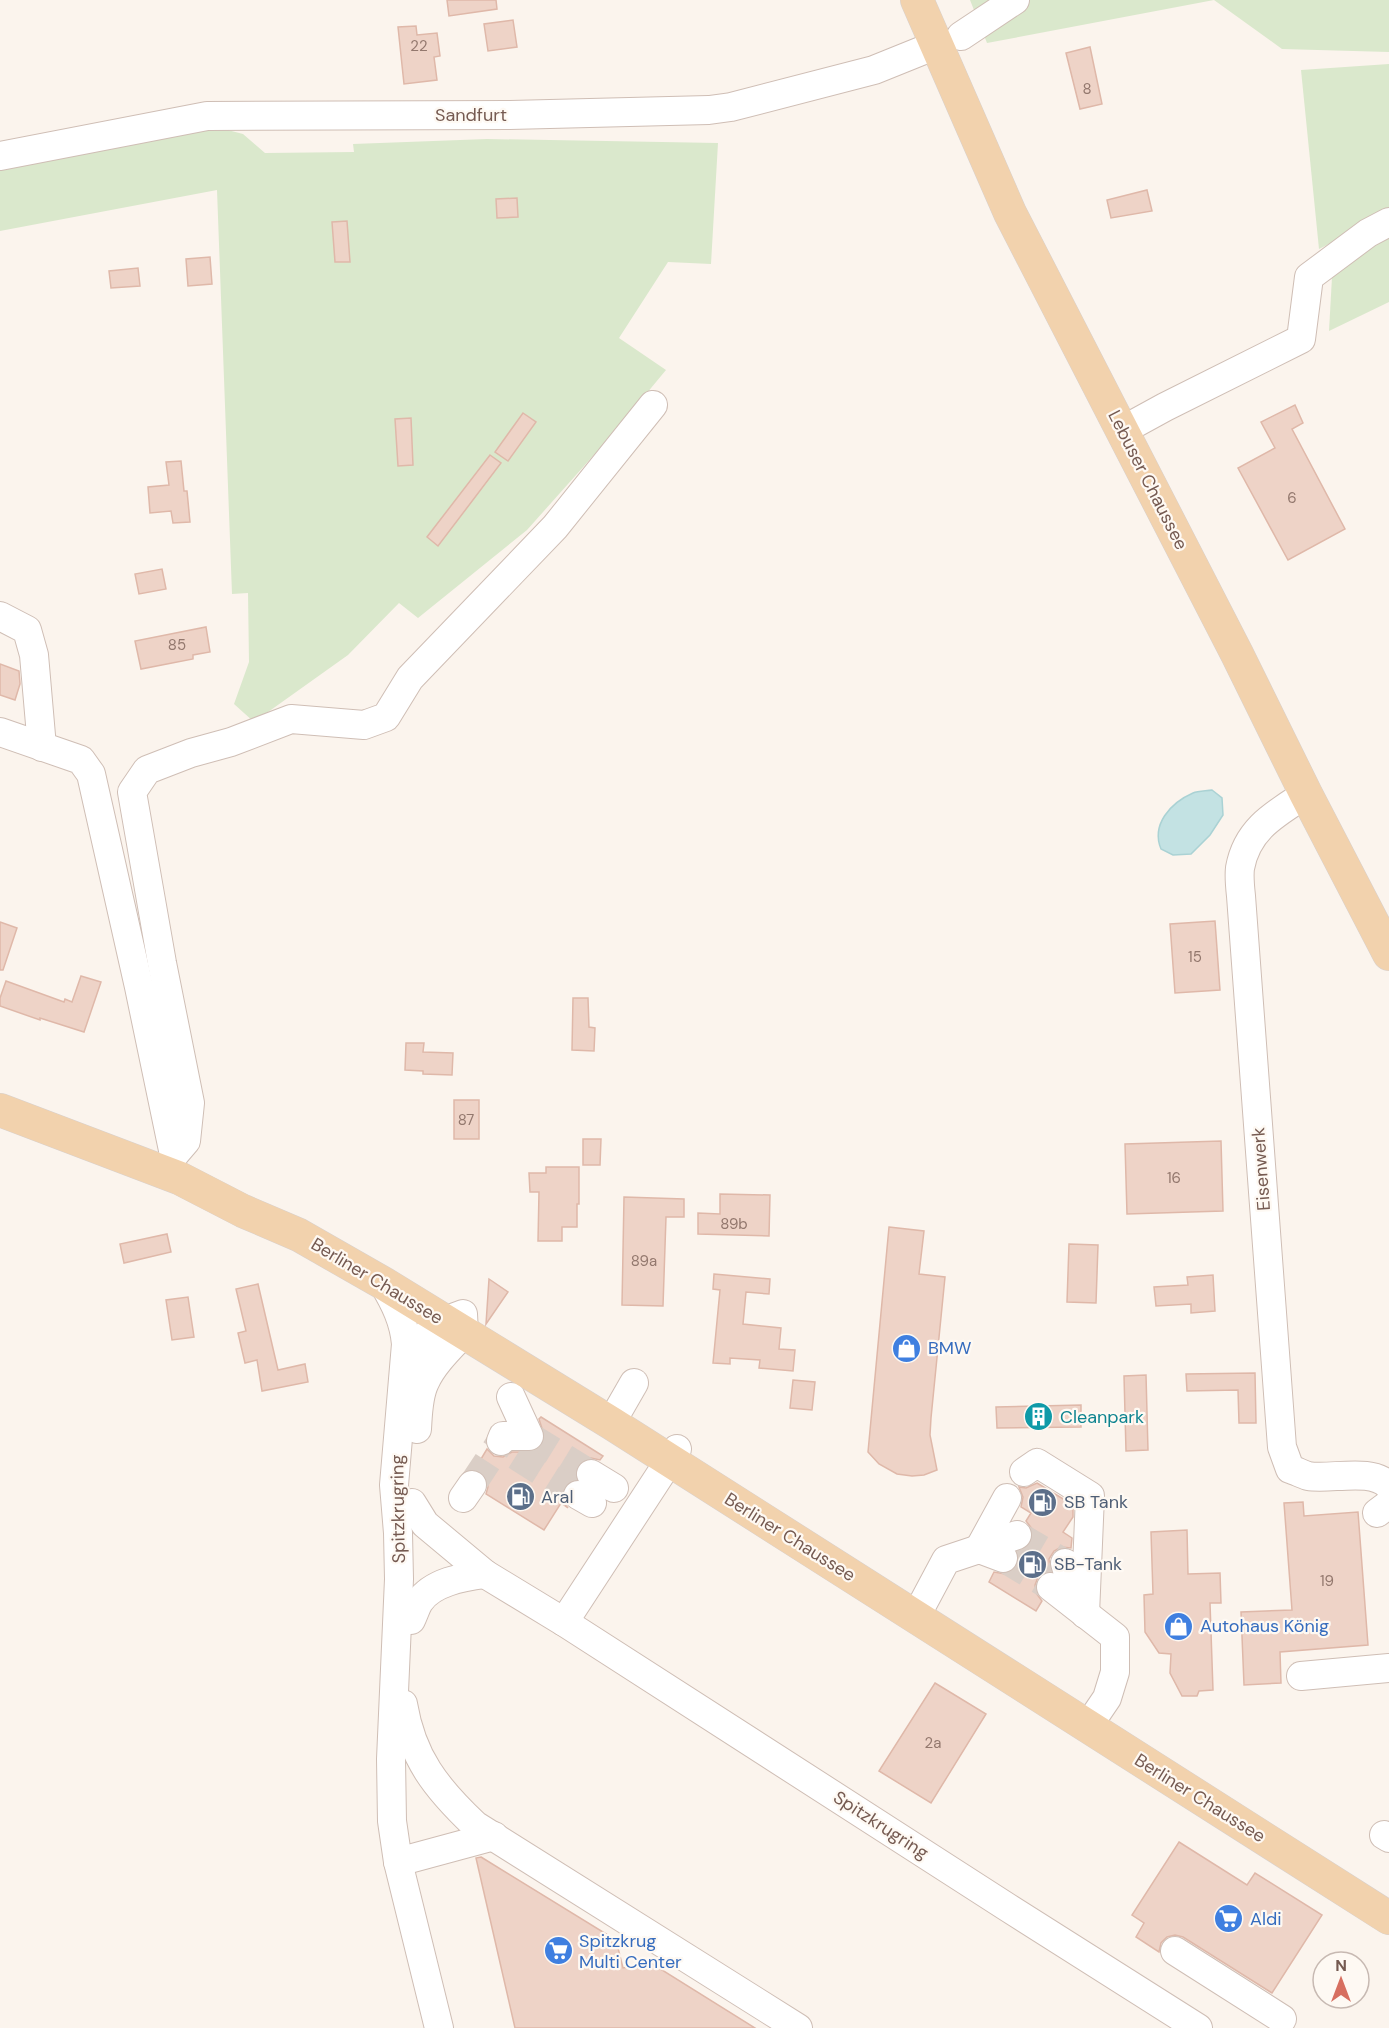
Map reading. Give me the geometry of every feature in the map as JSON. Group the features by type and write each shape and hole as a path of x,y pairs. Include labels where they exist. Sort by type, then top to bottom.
{"main road":[{"name":"Lebuser Chaussee","path":"918,0 949,40 1010,213 1389,954"},
{"name":"Berliner Chaussee","path":"0,1110 250,1196 307,1219 457,1323"},
{"name":"Berliner Chaussee","path":"173,1169 243,1211 299,1235 457,1323 922,1605 1389,1918"},
{"name":"Berliner Chaussee","path":"674,1455 1092,1720 1389,1898"}],"street":[{"name":"Sandfurt","path":"0,156 207,116 510,115 709,110 731,107 874,70 949,40 1015,0"},
{"path":"1122,430 1301,339 1309,277 1368,233 1389,222"},
{"path":"173,1169 186,1141 190,1103 162,963 132,792 147,770 191,753 231,742 291,718 364,725 386,717 410,678 555,527 653,405"},
{"path":"0,616 27,630 34,655 42,747"},
{"path":"0,732 81,760 91,774 139,987 173,1169"},
{"name":"Eisenwerk","path":"1306,794 1267,820 1249,839 1240,868 1282,1447 1290,1469 1310,1476 1366,1476 1389,1486"},
{"name":"Spitzkrugring","path":"383,1283 396,1304 404,1327 406,1344 394,1485 399,1579 391,1759 392,1821 398,1862 439,2028"},
{"name":"Spitzkrugring","path":"404,1369 414,1348 457,1323"},
{"name":"Spitzkrugring","path":"391,1759 411,1620 414,1579 412,1503 418,1405 424,1383 436,1365 457,1323"},
{"path":"614,1418 633,1383"},
{"path":"564,1622 674,1455"},
{"path":"1024,1472 1037,1463 1090,1496 1081,1611"},
{"path":"922,1605 946,1560 1000,1547 1007,1498"},
{"name":"Spitzkrugring","path":"412,1503 425,1524 485,1574 564,1622 1007,1908 1198,2028"},
{"path":"1065,1563 1081,1611"},
{"name":"Spitzkrugring","path":"411,1620 420,1600 442,1584 485,1574"},
{"path":"1051,1587 1115,1637 1115,1672 1107,1698 1092,1720"},
{"name":"Spitzkrugring","path":"396,1650 406,1718 412,1740 429,1774 455,1806 475,1825 798,2028"},
{"path":"1301,1676 1389,1668"},
{"path":"398,1862 494,1836"},
{"path":"1175,1951 1282,2019"}],"green space":[{"path":"970,0 1214,0 987,43"},
{"path":"1214,0 1389,0 1389,52 1282,49"},
{"path":"1389,64 1389,214 1319,249 1301,70"},
{"path":"220,128 243,134 265,153 354,152 353,144 487,139 718,143 711,264 668,262 619,338 666,370 527,530 418,618 399,603 348,655 254,722 234,704 249,662 248,593 232,594 217,190 0,231 0,160"},
{"path":"1389,231 1389,302 1329,331 1332,277"}],"water":[{"path":"1212,790 1222,798 1223,815 1210,835 1191,854 1173,855 1161,849 1159,832 1161,823 1170,809 1193,793"}],"building":[{"path":"447,0 496,0 497,9 449,16"},
{"path":"513,20 517,47 488,51 484,24"},
{"path":"416,26 417,35 437,33 440,56 434,57 437,80 404,84 398,27"},
{"path":"1090,47 1102,104 1080,109 1066,53"},
{"path":"1147,190 1152,211 1111,218 1107,200"},
{"path":"517,198 518,217 497,218 496,199"},
{"path":"347,221 350,262 335,262 332,222"},
{"path":"210,257 212,284 188,286 186,259"},
{"path":"138,268 140,286 111,288 109,271"},
{"path":"1295,405 1303,423 1292,429 1345,529 1288,560 1238,468 1275,448 1261,422"},
{"path":"523,413 536,422 508,461 495,452"},
{"path":"411,418 413,465 398,466 395,419"},
{"path":"490,455 501,463 438,546 427,537"},
{"path":"181,461 190,522 173,523 171,511 150,513 148,487 169,485 166,462"},
{"path":"162,569 166,589 139,594 135,574"},
{"path":"206,627 210,652 193,655 193,659 141,669 135,641"},
{"path":"0,664 19,671 20,684 15,700 0,695"},
{"path":"1215,921 1220,990 1175,993 1170,924"},
{"path":"0,922 17,928 3,970 0,970"},
{"path":"81,976 101,982 84,1032 0,1006 0,998 6,981 64,1002 65,999 72,1002"},
{"path":"573,998 588,998 589,1027 595,1028 594,1051 572,1050"},
{"path":"406,1043 424,1043 423,1052 453,1053 452,1075 423,1074 423,1071 405,1070"},
{"path":"454,1100 479,1100 479,1139 454,1139"},
{"path":"583,1139 601,1139 600,1165 583,1165"},
{"path":"1221,1141 1223,1211 1127,1214 1125,1144"},
{"path":"546,1167 579,1167 577,1227 562,1227 562,1241 538,1241 539,1192 530,1192 529,1173 546,1173"},
{"path":"720,1194 770,1195 769,1236 698,1234 698,1213 720,1214"},
{"path":"624,1197 684,1199 684,1217 666,1217 663,1306 622,1305"},
{"name":"BMW","path":"889,1227 924,1231 919,1274 945,1277 930,1435 937,1470 924,1475 897,1474 879,1464 868,1452"},
{"path":"167,1234 171,1252 124,1263 120,1244"},
{"path":"1069,1244 1098,1245 1096,1303 1067,1302"},
{"path":"714,1274 770,1279 769,1294 746,1292 743,1324 781,1328 779,1349 795,1350 793,1371 759,1368 760,1360 730,1358 730,1364 713,1363 720,1290 713,1289"},
{"path":"1213,1275 1215,1311 1191,1313 1191,1304 1156,1306 1154,1287 1188,1285 1187,1277"},
{"path":"489,1279 508,1292 486,1324"},
{"path":"258,1284 278,1370 305,1364 308,1382 262,1391 257,1360 245,1363 238,1333 246,1331 236,1289"},
{"path":"188,1297 194,1337 172,1340 166,1300"},
{"path":"1255,1373 1256,1423 1239,1423 1238,1390 1187,1391 1186,1374"},
{"path":"1146,1375 1148,1450 1126,1451 1124,1376"},
{"path":"793,1380 815,1382 812,1410 790,1408"},
{"name":"Cleanpark","path":"1081,1405 1081,1427 997,1428 996,1407"},
{"path":"541,1417 603,1456 600,1460 584,1459 577,1465 576,1479 564,1486 562,1494 568,1508 561,1503 544,1530 486,1494 487,1479 482,1472 475,1469 487,1449 494,1456 503,1457 512,1452 537,1450 543,1445 545,1438 539,1419"},
{"path":"1037,1483 1073,1505 1073,1517 1063,1532 1072,1538 1071,1548 1061,1547 1054,1551 1049,1559 1050,1571 1038,1577 1035,1585 1036,1593 1042,1601 1036,1611 989,1582 994,1572 1005,1574 1014,1570 1019,1563 1018,1552 1030,1545 1033,1530 1026,1521 1031,1513 1021,1507 1023,1497 1019,1487 1026,1488"},
{"path":"1303,1502 1304,1516 1358,1512 1368,1645 1280,1652 1281,1683 1244,1685 1241,1612 1292,1610 1284,1503"},
{"path":"1187,1530 1188,1574 1220,1573 1221,1603 1210,1603 1213,1690 1199,1691 1197,1696 1182,1696 1170,1673 1171,1654 1159,1653 1145,1632 1144,1595 1153,1594 1151,1532"},
{"path":"935,1683 986,1714 931,1803 879,1771"},
{"name":"Aldi","path":"1179,1842 1247,1885 1255,1873 1322,1915 1272,1993 1183,1937 1175,1935 1167,1937 1161,1943 1159,1952 1136,1937 1144,1923 1132,1915"},
{"name":"Spitzkrug Multi Center","path":"481,1857 616,1940 623,1968 651,1963 755,2028 515,2028 476,1858"}],"tunnel":[{"path":"529,1436 591,1474"},
{"path":"472,1485 501,1441"},
{"path":"516,1456 578,1495"},
{"path":"1017,1535 1065,1563"},
{"path":"1003,1558 1051,1587"}],"place":[{"name":"BMW","path":"907,1348"},
{"name":"Cleanpark","path":"1039,1417"},
{"name":"Aral","path":"520,1497"},
{"name":"SB Tank","path":"1043,1502"},
{"name":"SB-Tank","path":"1033,1564"},
{"name":"Autohaus König","path":"1179,1626"},
{"name":"Aldi","path":"1229,1919"},
{"name":"Spitzkrug Multi Center","path":"558,1951"}]}
